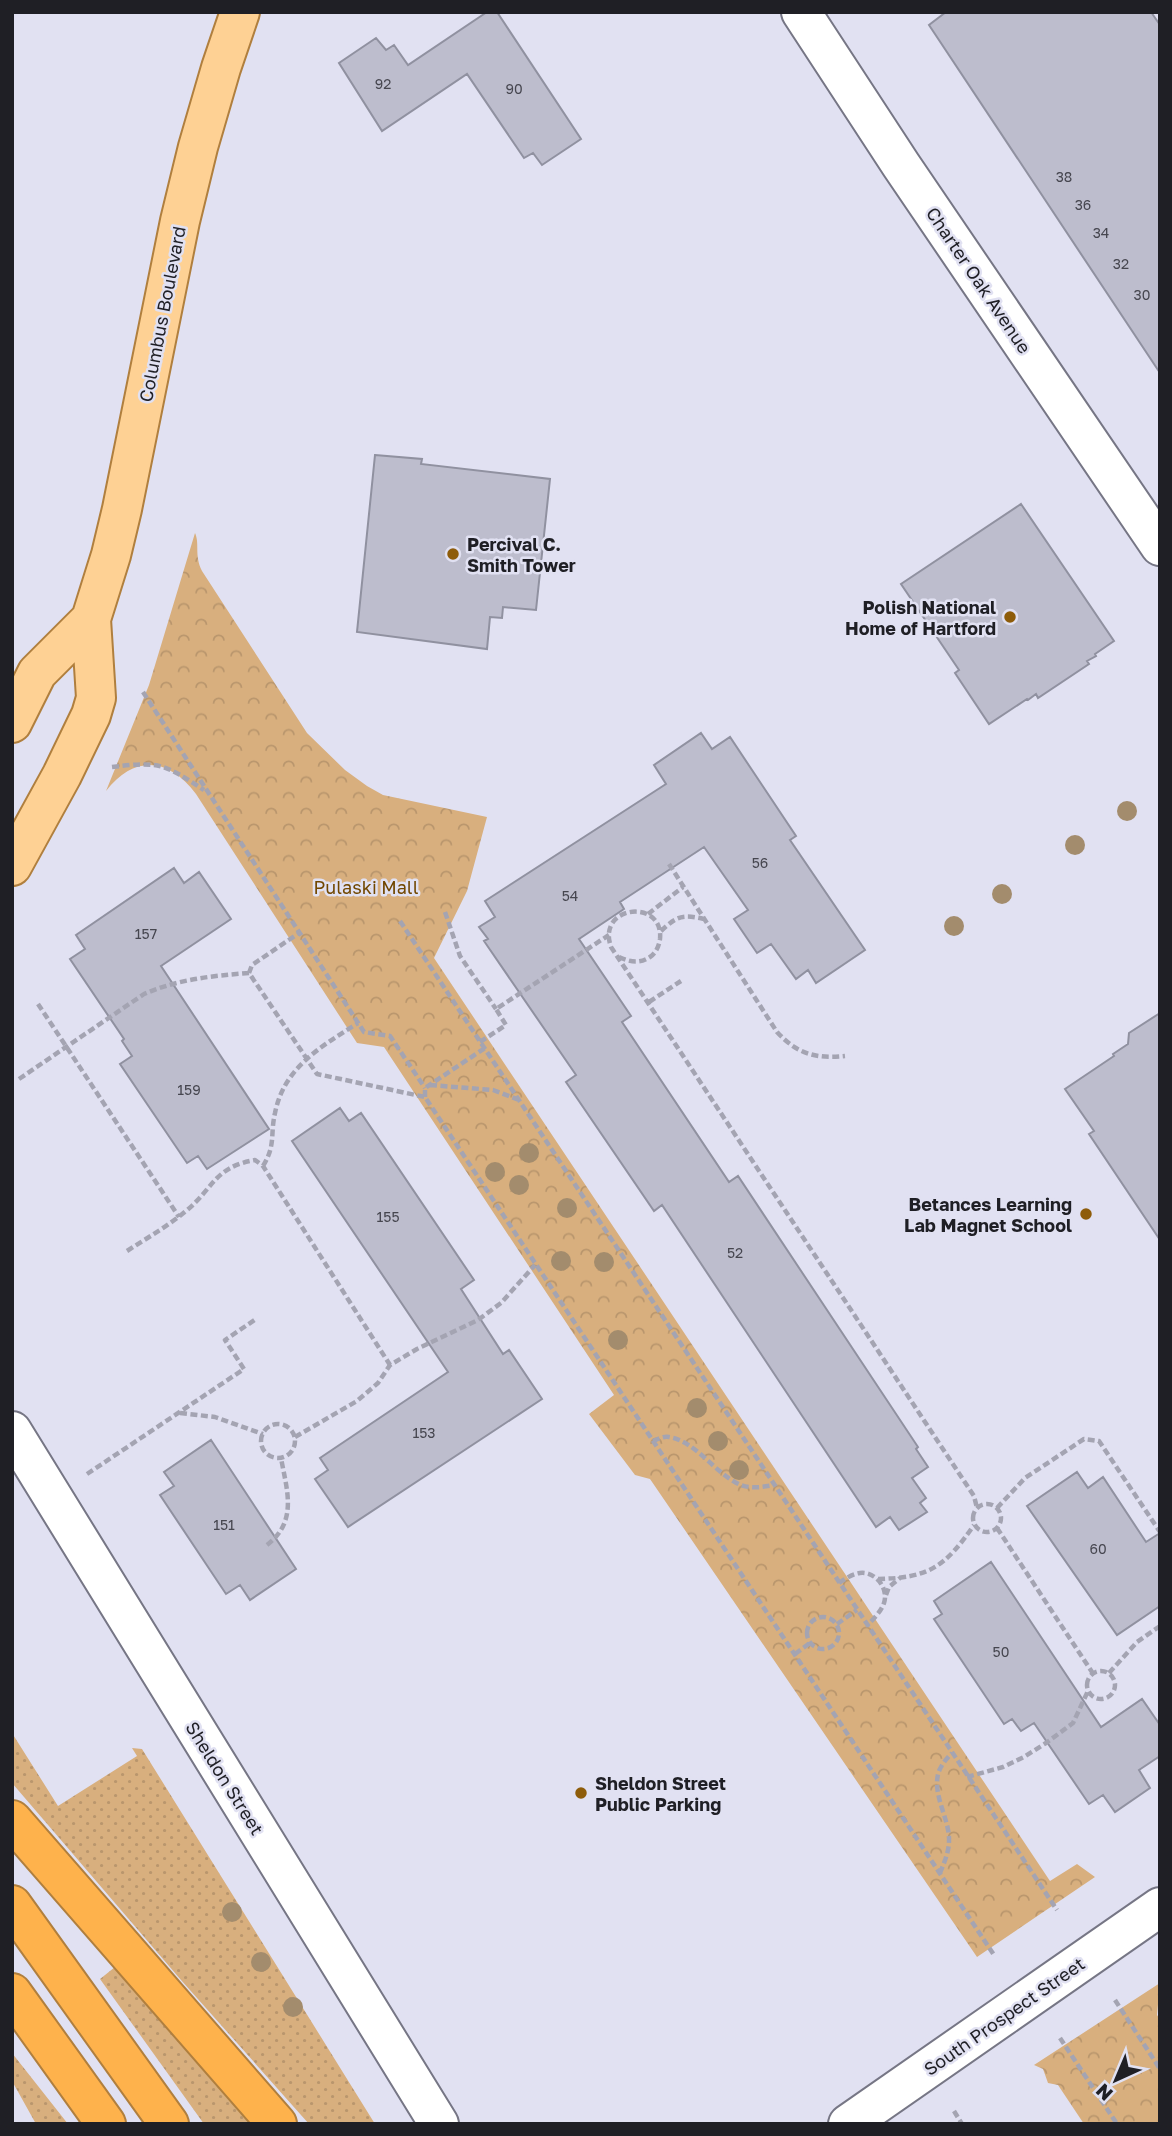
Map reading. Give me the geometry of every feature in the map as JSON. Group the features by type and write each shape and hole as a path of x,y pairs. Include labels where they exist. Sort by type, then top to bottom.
{"highway":[{"path":"12,1820 277,2124"},
{"path":"12,1905 169,2124"},
{"path":"12,1993 106,2124"}],"main road":[{"name":"Columbus Boulevard","path":"12,866 62,775 96,698 91,619 122,509 180,221 198,147 240,12"},
{"name":"Columbus Boulevard","path":"12,723 37,673 91,619"}],"street":[{"name":"Charter Oak Avenue","path":"801,12 1160,546"},
{"name":"Sheldon Street","path":"12,1431 439,2124"},
{"name":"South Prospect Street","path":"848,2124 1160,1907"}],"path":[{"path":"143,692 364,1032 390,1036 425,1088 425,1097 994,1955"},
{"path":"112,767 144,763 165,767 208,792"},
{"path":"669,864 785,1041 797,1050 811,1055 825,1058 845,1056"},
{"path":"648,914 683,887"},
{"path":"619,957 631,962 643,961 654,954 660,943 661,930 648,914 638,911 619,916 612,924 609,934 611,947 974,1496 976,1508"},
{"path":"445,912 460,956 506,1025 480,1042"},
{"path":"661,930 673,920 685,915 705,919"},
{"path":"400,921 1057,1910"},
{"path":"248,973 252,965 299,933"},
{"path":"495,1009 609,934"},
{"path":"19,1079 144,994 204,976 248,973"},
{"path":"248,973 317,1074 425,1097"},
{"path":"649,1002 681,981"},
{"path":"38,1004 179,1217"},
{"path":"262,1166 272,1147 275,1111 292,1074 306,1058 358,1023"},
{"path":"425,1088 485,1048"},
{"path":"430,1085 493,1090 519,1100"},
{"path":"127,1251 179,1217 231,1166 255,1160 262,1166 390,1365"},
{"path":"295,1437 357,1401 378,1383 390,1365 416,1349 478,1320 501,1303 536,1265"},
{"path":"84,1477 244,1369 225,1340 256,1318"},
{"path":"179,1413 215,1417 263,1434"},
{"path":"276,1425 291,1430 295,1437 295,1446 290,1454 281,1458 272,1457 265,1451 262,1443 263,1434 276,1425"},
{"path":"653,1441 668,1437 680,1441 739,1485 748,1488 774,1485"},
{"path":"997,1508 1025,1478 1084,1439 1099,1441 1160,1532"},
{"path":"267,1545 278,1536 289,1514 281,1458"},
{"path":"990,1504 997,1508 1001,1514 1001,1522 997,1528 982,1532 976,1528 972,1521 976,1508 990,1504"},
{"path":"878,1579 919,1575 941,1564 954,1552 974,1525"},
{"path":"997,1528 1092,1672"},
{"path":"839,1583 856,1574 870,1574 878,1579 883,1587 885,1602 867,1626"},
{"path":"885,1596 889,1587 901,1578"},
{"path":"836,1624 857,1610"},
{"path":"831,1618 840,1632 833,1647 825,1650 810,1643 807,1631 813,1620 831,1618"},
{"path":"1109,1673 1137,1642 1160,1626"},
{"path":"794,1654 810,1643"},
{"path":"1099,1670 1109,1673 1115,1683 1114,1691 1101,1699 1092,1697 1086,1685 1092,1672 1099,1670"},
{"path":"967,1777 1024,1758 1046,1743 1073,1723 1088,1691"},
{"path":"940,1874 949,1843 949,1833 938,1776 952,1753"},
{"path":"1115,2000 1160,2068"},
{"path":"1060,2038 1116,2124"},
{"path":"954,2111 962,2124"}],"green space":[{"name":"Pulaski Mall","path":"195,533 202,571 307,733 345,770 383,795 487,817 467,891 434,958 1050,1881 1077,1864 1095,1877 977,1957 650,1479 635,1475 589,1414 614,1395 384,1047 357,1043 196,794 175,773 152,765 128,771 106,791 149,685"},
{"path":"12,1733 58,1806 137,1756 132,1748 142,1749 375,2124 309,2124 12,1783"},
{"path":"115,1967 252,2124 204,2124 100,1979"},
{"path":"1160,1983 1157,2015 1160,2019 1160,2124 1084,2124 1058,2085 1048,2083 1043,2069 1034,2065"},
{"path":"12,2053 68,2124 36,2124 12,2081"}],"building":[{"path":"487,12 497,12 581,139 542,165 533,153 524,158 467,74 382,131 339,63 376,38 386,50 394,45 408,65"},
{"path":"946,12 1151,12 1160,25 1160,373 929,25"},
{"name":"Percival C. Smith Tower","path":"375,455 422,459 421,464 550,479 536,610 503,607 502,618 490,617 487,649 357,632"},
{"name":"Polish National Home of Hartford","path":"1021,504 1114,641 1087,661 1089,664 1038,698 1036,694 989,724 955,673 959,670 901,584"},
{"path":"701,733 712,749 730,737 796,836 790,840 865,950 816,983 808,970 796,979 771,944 757,953 734,919 748,910 704,847 620,902 624,909 579,939 631,1016 622,1022 729,1182 738,1176 918,1447 916,1449 928,1467 912,1478 926,1498 920,1503 927,1512 899,1530 890,1517 876,1527 662,1205 654,1211 566,1082 576,1075 484,941 488,939 479,927 495,917 485,901 666,784 654,765"},
{"path":"174,868 184,883 199,872 231,919 161,966 269,1129 207,1169 198,1156 187,1163 120,1064 132,1056 122,1041 124,1039 70,959 85,949 76,935"},
{"path":"1160,1013 1160,1240 1089,1134 1094,1131 1065,1089 1114,1056 1113,1054 1128,1044 1129,1033"},
{"path":"340,1108 349,1121 361,1113 474,1280 461,1289 503,1354 509,1350 542,1399 348,1527 315,1479 328,1470 320,1458 448,1372 292,1141"},
{"path":"211,1440 296,1569 250,1600 240,1585 226,1594 160,1495 174,1486 164,1472"},
{"path":"1077,1472 1088,1488 1103,1477 1146,1542 1160,1533 1160,1606 1117,1635 1027,1506"},
{"path":"991,1562 1101,1727 1142,1699 1160,1725 1160,1756 1139,1770 1150,1788 1115,1812 1103,1795 1089,1804 1034,1723 1021,1731 1012,1719 1004,1724 934,1619 942,1614 934,1601"}],"place":[{"name":"Percival C. Smith Tower","path":"453,554"},
{"name":"Polish National Home of Hartford","path":"1010,617"},
{"name":"Betances Learning Lab Magnet School","path":"1086,1214"},
{"name":"Sheldon Street Public Parking","path":"581,1793"}]}
